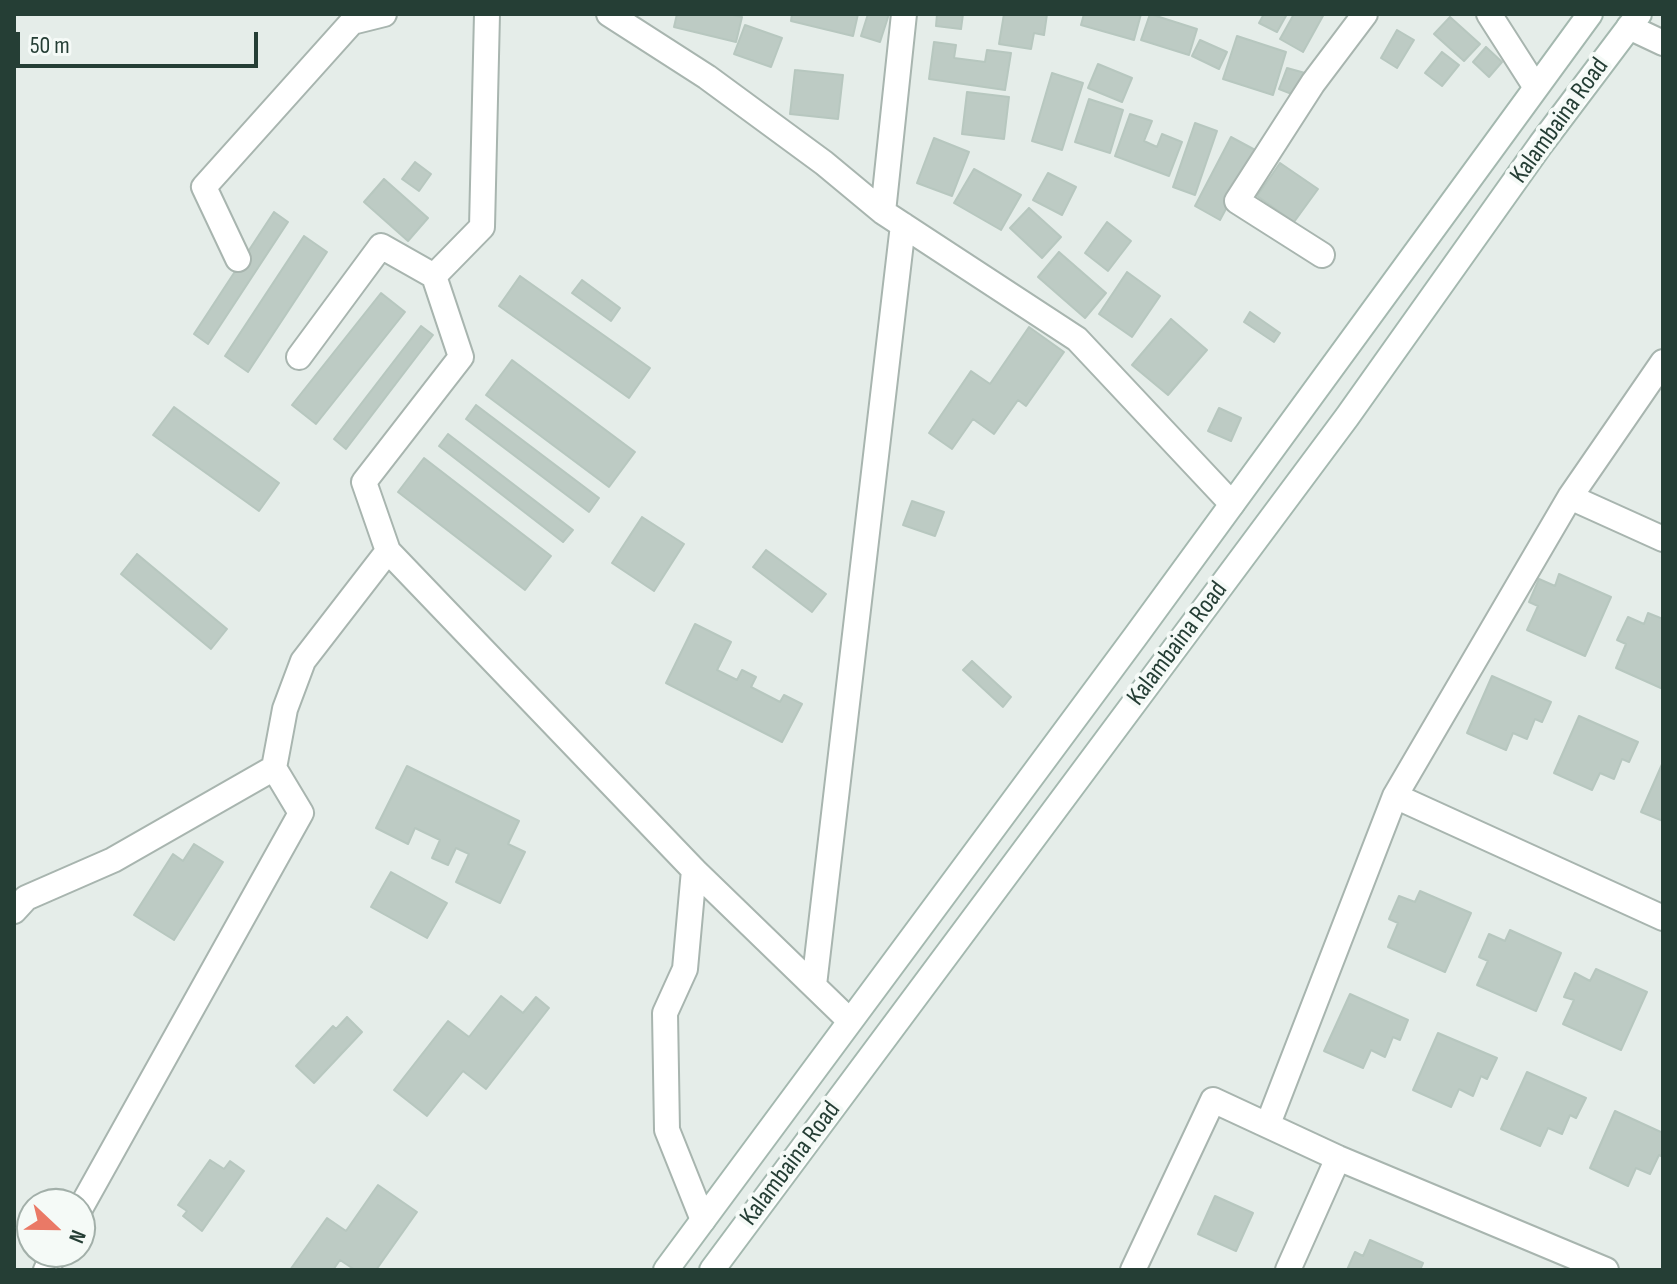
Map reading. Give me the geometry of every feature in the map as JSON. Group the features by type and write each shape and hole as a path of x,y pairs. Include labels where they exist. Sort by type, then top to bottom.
{"street":[{"path":"238,259 204,187 352,22 384,14"},
{"path":"434,276 482,227 487,14"},
{"path":"609,14 707,77 893,218 1077,339 1232,504"},
{"path":"814,985 893,218 904,14"},
{"path":"1322,255 1237,201 1313,83 1365,14"},
{"path":"1489,14 1535,86"},
{"name":"Kalambaina Road","path":"666,1270 1590,14"},
{"path":"1634,21 1663,43"},
{"name":"Kalambaina Road","path":"712,1270 1347,417 1541,144 1634,21"},
{"path":"299,357 381,246 434,276 461,357 364,482 388,551 694,870 849,1020"},
{"path":"1268,1124 1395,796 1570,497 1663,362"},
{"path":"1570,497 1663,539"},
{"path":"92,1188 301,813 274,768 285,709 303,661 388,551"},
{"path":"14,911 26,898 113,860 274,768"},
{"path":"1395,796 1663,918"},
{"path":"694,870 685,969 665,1013 667,1130 703,1220"},
{"path":"1133,1270 1213,1100 1573,1263 1606,1270"},
{"path":"1288,1270 1338,1158"}],"building":[{"path":"677,14 742,17 736,42 674,27"},
{"path":"792,14 858,14 853,36 791,21"},
{"path":"868,14 889,14 880,42 861,36"},
{"path":"937,14 963,14 961,29 936,26"},
{"path":"1004,14 1047,14 1044,35 1034,33 1031,49 999,44"},
{"path":"1084,14 1141,14 1134,40 1081,25"},
{"path":"1150,14 1197,29 1189,55 1141,40"},
{"path":"1264,14 1287,14 1277,32 1259,23"},
{"path":"1294,14 1324,14 1303,52 1280,39"},
{"path":"1450,17 1480,44 1464,61 1434,34"},
{"path":"745,25 782,38 771,67 734,54"},
{"path":"1397,30 1414,40 1397,68 1381,58"},
{"path":"1237,36 1286,52 1273,95 1223,79"},
{"path":"1200,40 1227,52 1219,69 1192,56"},
{"path":"934,42 956,45 954,58 985,62 987,50 1011,53 1005,90 929,79"},
{"path":"1486,47 1502,62 1489,77 1473,62"},
{"path":"1442,52 1459,65 1442,86 1425,73"},
{"path":"1098,64 1132,78 1122,102 1088,88"},
{"path":"1287,68 1305,73 1297,96 1279,89"},
{"path":"795,70 843,75 838,119 790,114"},
{"path":"1052,73 1083,83 1062,150 1032,141"},
{"path":"967,92 1009,97 1004,139 962,134"},
{"path":"1089,99 1123,110 1110,153 1075,142"},
{"path":"1130,114 1152,121 1144,141 1157,147 1162,134 1182,142 1169,176 1115,156"},
{"path":"1195,123 1217,131 1195,195 1173,187"},
{"path":"1231,137 1257,151 1220,220 1195,206"},
{"path":"934,138 969,152 952,196 917,183"},
{"path":"415,162 431,174 419,191 402,179"},
{"path":"1280,163 1318,189 1294,222 1257,196"},
{"path":"974,169 1021,195 1001,230 954,203"},
{"path":"1048,173 1076,187 1062,215 1033,200"},
{"path":"384,179 428,218 408,241 364,202"},
{"path":"1029,208 1061,237 1042,258 1010,228"},
{"path":"274,212 288,222 208,344 194,334"},
{"path":"1107,222 1131,241 1108,271 1085,253"},
{"path":"304,236 327,252 248,372 225,356"},
{"path":"1059,252 1106,293 1085,318 1038,277"},
{"path":"1127,272 1160,296 1132,337 1099,314"},
{"path":"520,276 650,368 629,398 499,306"},
{"path":"582,280 620,308 611,321 572,293"},
{"path":"381,293 405,312 316,424 292,405"},
{"path":"1250,312 1280,333 1274,342 1244,322"},
{"path":"1171,319 1207,350 1168,395 1132,365"},
{"path":"421,326 433,335 346,449 334,439"},
{"path":"1029,327 1064,352 1026,406 1018,400 994,434 973,419 952,449 929,433 971,371 990,384"},
{"path":"512,360 635,452 609,487 486,395"},
{"path":"476,405 599,498 589,512 466,419"},
{"path":"174,407 279,483 259,511 153,435"},
{"path":"1219,408 1241,418 1231,441 1208,431"},
{"path":"448,434 573,530 563,542 439,446"},
{"path":"424,458 551,556 525,590 398,492"},
{"path":"912,501 944,512 935,536 903,525"},
{"path":"642,517 684,544 654,591 612,563"},
{"path":"766,550 826,594 812,612 753,567"},
{"path":"137,554 227,629 211,649 121,574"},
{"path":"1559,574 1611,597 1585,656 1527,630 1538,606 1529,602 1539,579 1555,586"},
{"path":"1648,613 1663,619 1663,689 1616,668 1626,644 1617,640 1628,617 1644,624"},
{"path":"695,624 731,642 717,670 737,680 742,670 756,677 751,687 780,702 784,695 802,704 782,742 666,683"},
{"path":"972,661 1011,697 1003,707 963,670"},
{"path":"1492,676 1551,702 1542,722 1535,719 1527,739 1513,733 1506,750 1467,733"},
{"path":"1579,716 1638,742 1629,762 1622,759 1614,779 1600,773 1592,790 1554,773"},
{"path":"1663,762 1663,821 1641,812"},
{"path":"407,766 519,821 508,844 525,852 500,903 456,882 469,854 456,848 448,865 432,858 440,840 415,828 408,844 376,828"},
{"path":"194,844 223,862 174,940 134,915 173,854 183,861"},
{"path":"391,872 447,903 427,938 371,907"},
{"path":"1420,891 1471,913 1445,972 1388,947 1398,923 1389,919 1399,896 1415,902"},
{"path":"1510,930 1561,953 1536,1011 1477,985 1488,961 1479,957 1489,934 1505,941"},
{"path":"1596,969 1647,992 1621,1050 1563,1024 1574,1000 1564,997 1575,973 1590,981"},
{"path":"1350,994 1408,1020 1400,1040 1393,1037 1385,1057 1371,1050 1363,1068 1324,1051"},
{"path":"501,996 523,1013 536,997 549,1008 486,1089 463,1071 427,1116 394,1090 448,1021 469,1037"},
{"path":"347,1017 362,1032 314,1083 296,1066 333,1026 336,1029"},
{"path":"1438,1033 1497,1058 1487,1079 1481,1076 1473,1096 1459,1089 1451,1107 1413,1090"},
{"path":"1527,1072 1586,1098 1576,1118 1570,1115 1562,1134 1548,1128 1540,1146 1501,1129"},
{"path":"1615,1111 1663,1133 1663,1157 1659,1155 1650,1174 1636,1168 1628,1186 1590,1168"},
{"path":"210,1160 224,1169 230,1161 244,1171 202,1231 183,1216 187,1211 178,1205"},
{"path":"378,1185 417,1212 376,1270 355,1270 340,1260 333,1270 290,1270 327,1218 346,1231"},
{"path":"1215,1196 1253,1213 1236,1251 1198,1234"},
{"path":"1370,1240 1423,1263 1420,1270 1347,1270 1355,1252 1363,1256"}]}
